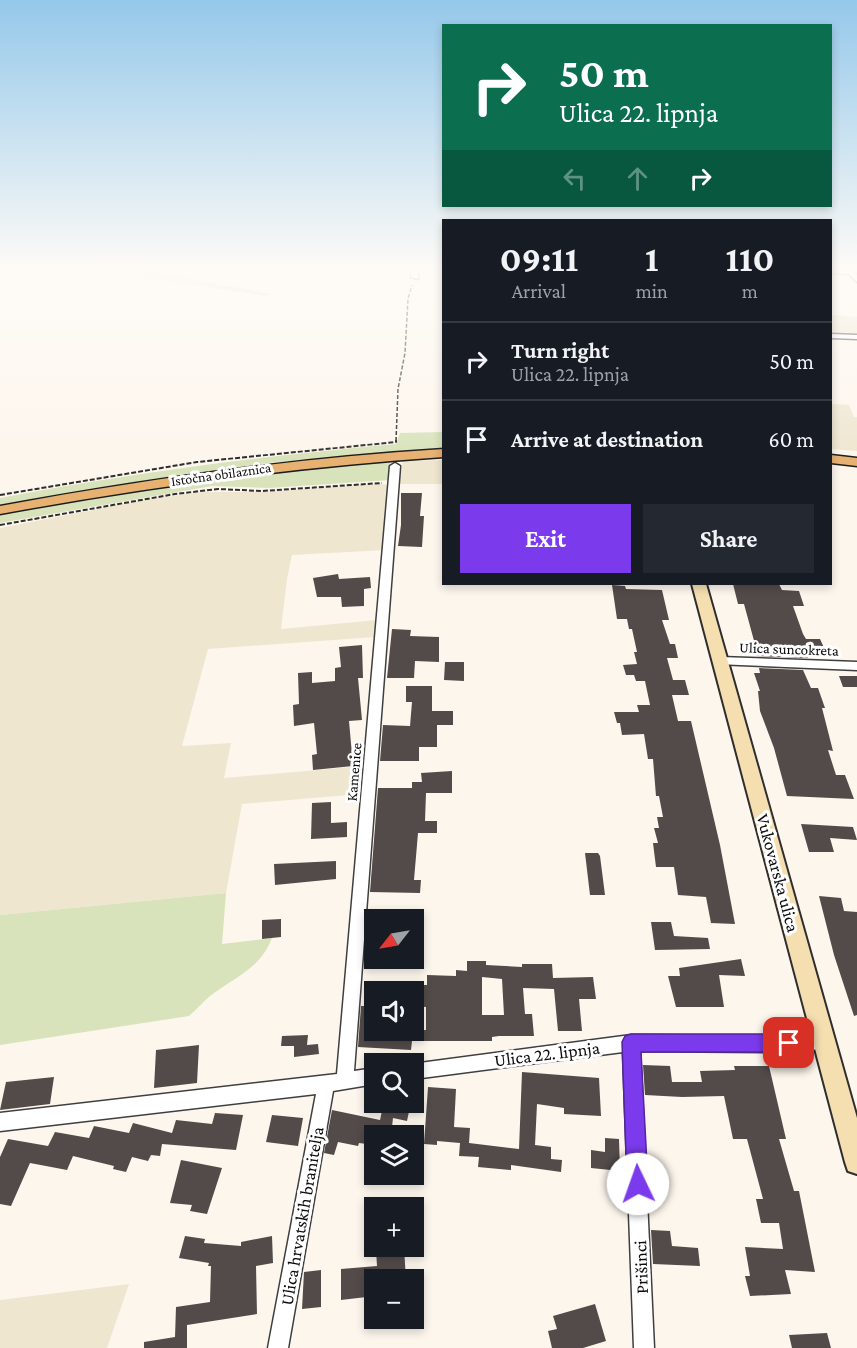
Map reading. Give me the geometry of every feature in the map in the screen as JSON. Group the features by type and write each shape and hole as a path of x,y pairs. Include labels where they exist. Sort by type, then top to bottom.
{"main road":[{"name":"Istočna obilaznica","path":"0,510 134,486 258,468 442,453"},
{"path":"832,459 857,462"},
{"name":"Vukovarska ulica","path":"699,585 857,1162"}],"street":[{"path":"832,336 857,337"},
{"name":"Kamenice","path":"345,1080 395,466"},
{"name":"Ulica suncokreta","path":"720,661 857,666"},
{"name":"Ulica 22. lipnja","path":"424,1070 631,1042 771,1044 824,1041"},
{"name":"Prišinci","path":"631,1042 644,1348"},
{"path":"0,1122 326,1084 364,1077"},
{"name":"Ulica hrvatskih branitelja","path":"278,1348 326,1084"}],"path":[{"path":"0,495 197,462 396,442 398,389 405,353 406,330"},
{"path":"0,525 175,494 218,489 262,491 394,483"}],"shaded area":[{"path":"832,330 857,330 857,336 832,335"},
{"path":"832,404 849,405 854,417 857,417 857,451 832,449"},
{"path":"442,460 442,484 399,484 403,461"},
{"path":"391,485 386,550 292,555 281,629 377,620 375,637 208,649 182,746 231,743 224,778 363,766 360,794 242,804 226,893 0,915 0,528 144,500 201,492 262,492"},
{"path":"129,1284 107,1348 0,1348 0,1300"}],"green space":[{"path":"442,432 442,449 268,463 131,483 0,507 0,498 99,481 197,466 396,444 400,433"},
{"path":"390,461 391,480 269,488 212,486 0,523 0,515 97,497 243,477"},
{"path":"226,893 222,944 272,938 267,949 254,965 210,996 189,1016 0,1045 0,915"}],"building":[{"path":"401,493 422,493 420,516 424,516 422,547 398,546 401,525"},
{"path":"338,574 339,579 370,577 371,588 364,589 364,606 342,607 341,597 317,597 313,578"},
{"path":"612,585 625,586 626,589 662,590 669,620 662,620 670,644 675,644 678,658 667,658 673,680 685,680 689,695 672,695 678,721 691,721 720,845 735,924 711,923 706,897 678,895 674,867 656,867 653,843 658,843 654,828 659,828 657,817 663,817 659,796 656,796 653,759 648,759 644,734 622,735 620,723 617,723 614,712 639,712 637,705 650,705 645,681 636,681 634,675 626,675 623,665 637,664 634,652 637,652 632,629 629,629 627,619 617,619"},
{"path":"733,585 780,585 782,590 799,591 804,606 793,606 803,634 806,639 820,639 826,652 807,653 808,658 756,656 744,604 738,604"},
{"path":"392,629 411,630 410,636 439,637 439,662 415,661 414,678 387,678"},
{"path":"362,645 363,678 358,678 362,720 349,721 353,766 313,770 312,755 317,754 314,723 294,726 293,705 299,704 298,673 312,672 312,683 335,681 335,668 341,667 339,647"},
{"path":"445,662 464,662 464,681 444,680"},
{"path":"759,668 803,670 811,688 818,688 825,708 822,708 833,751 828,750 836,775 845,775 854,799 787,796 774,748 760,711 758,691 760,691 754,673 760,673"},
{"path":"839,676 857,676 857,687 843,687"},
{"path":"406,686 432,686 432,711 453,711 453,725 437,725 437,747 419,747 419,761 380,761 383,725 410,726 412,702 406,702"},
{"path":"452,771 452,793 426,793 425,821 437,821 437,833 418,833 414,880 421,880 420,893 370,892 378,788 412,788 412,782 422,782 421,773"},
{"path":"331,802 331,823 347,822 347,837 311,839 312,803"},
{"path":"801,824 853,827 857,840 830,838 834,852 809,852"},
{"path":"585,853 598,853 600,856 605,895 590,895"},
{"path":"336,861 336,879 275,885 274,864"},
{"path":"819,896 841,898 844,911 857,912 857,1015 854,1016 834,955"},
{"path":"281,919 281,937 262,939 262,920"},
{"path":"651,922 671,922 674,936 708,938 710,949 655,950"},
{"path":"741,959 745,976 719,975 724,1007 676,1007 668,976 680,976 679,968"},
{"path":"467,961 486,961 486,965 522,967 522,964 552,964 553,978 593,977 596,999 579,999 582,1031 558,1031 554,989 523,988 525,1014 532,1014 534,1036 499,1036 492,1037 492,1041 424,1041 426,1007 424,1007 424,985 427,985 427,975 456,976 456,970 467,971","holes":["482,977 502,979 504,1015 482,1015"]},
{"path":"361,1006 364,1006 364,1041 412,1041 411,1050 358,1047"},
{"path":"308,1035 307,1045 318,1044 319,1054 294,1057 294,1046 281,1046 282,1036"},
{"path":"199,1045 197,1083 154,1088 156,1050"},
{"path":"643,1065 670,1066 672,1082 702,1082 700,1071 735,1070 734,1066 769,1066 786,1139 779,1139 794,1191 799,1191 815,1272 785,1270 791,1294 750,1296 745,1276 750,1276 745,1247 783,1249 779,1223 761,1223 756,1199 763,1199 747,1139 733,1139 724,1096 645,1095"},
{"path":"522,1072 599,1078 601,1116 564,1114 564,1108 537,1104 535,1145 551,1147 551,1159 562,1160 561,1172 511,1165 511,1170 478,1167 479,1157 459,1156 460,1143 437,1141 437,1145 424,1144 428,1087 456,1089 454,1127 470,1128 469,1143 519,1149"},
{"path":"54,1077 50,1104 0,1110 6,1082"},
{"path":"332,1110 380,1120 382,1113 409,1113 407,1121 393,1118 392,1125 364,1125 364,1144 359,1143 358,1146 338,1142 334,1155 324,1153"},
{"path":"215,1113 243,1115 236,1150 162,1144 160,1156 151,1155 148,1161 132,1157 126,1172 113,1169 114,1166 73,1156 67,1170 30,1163 11,1206 0,1204 0,1157 8,1139 48,1146 55,1132 89,1138 94,1126 129,1133 133,1123 172,1133 176,1120 212,1124"},
{"path":"272,1115 303,1118 298,1146 266,1142"},
{"path":"605,1138 619,1139 620,1171 591,1168 591,1150 605,1152"},
{"path":"181,1160 222,1168 207,1214 190,1211 192,1205 170,1203"},
{"path":"651,1230 670,1231 672,1246 698,1248 700,1266 653,1264"},
{"path":"185,1236 205,1239 204,1243 241,1246 241,1242 272,1236 273,1263 256,1266 257,1314 187,1325 187,1348 144,1348 144,1342 175,1337 176,1307 210,1302 211,1266 208,1266 209,1263 179,1258"},
{"path":"376,1257 405,1257 405,1269 364,1269 364,1297 341,1300 341,1269 377,1266"},
{"path":"321,1270 321,1307 302,1309 304,1272"},
{"path":"595,1304 606,1341 583,1348 552,1348 548,1331 557,1329 553,1316"},
{"path":"827,1333 831,1348 792,1348 789,1335"}],"route":[{"path":"638,1184 631,1042 789,1043"}]}
